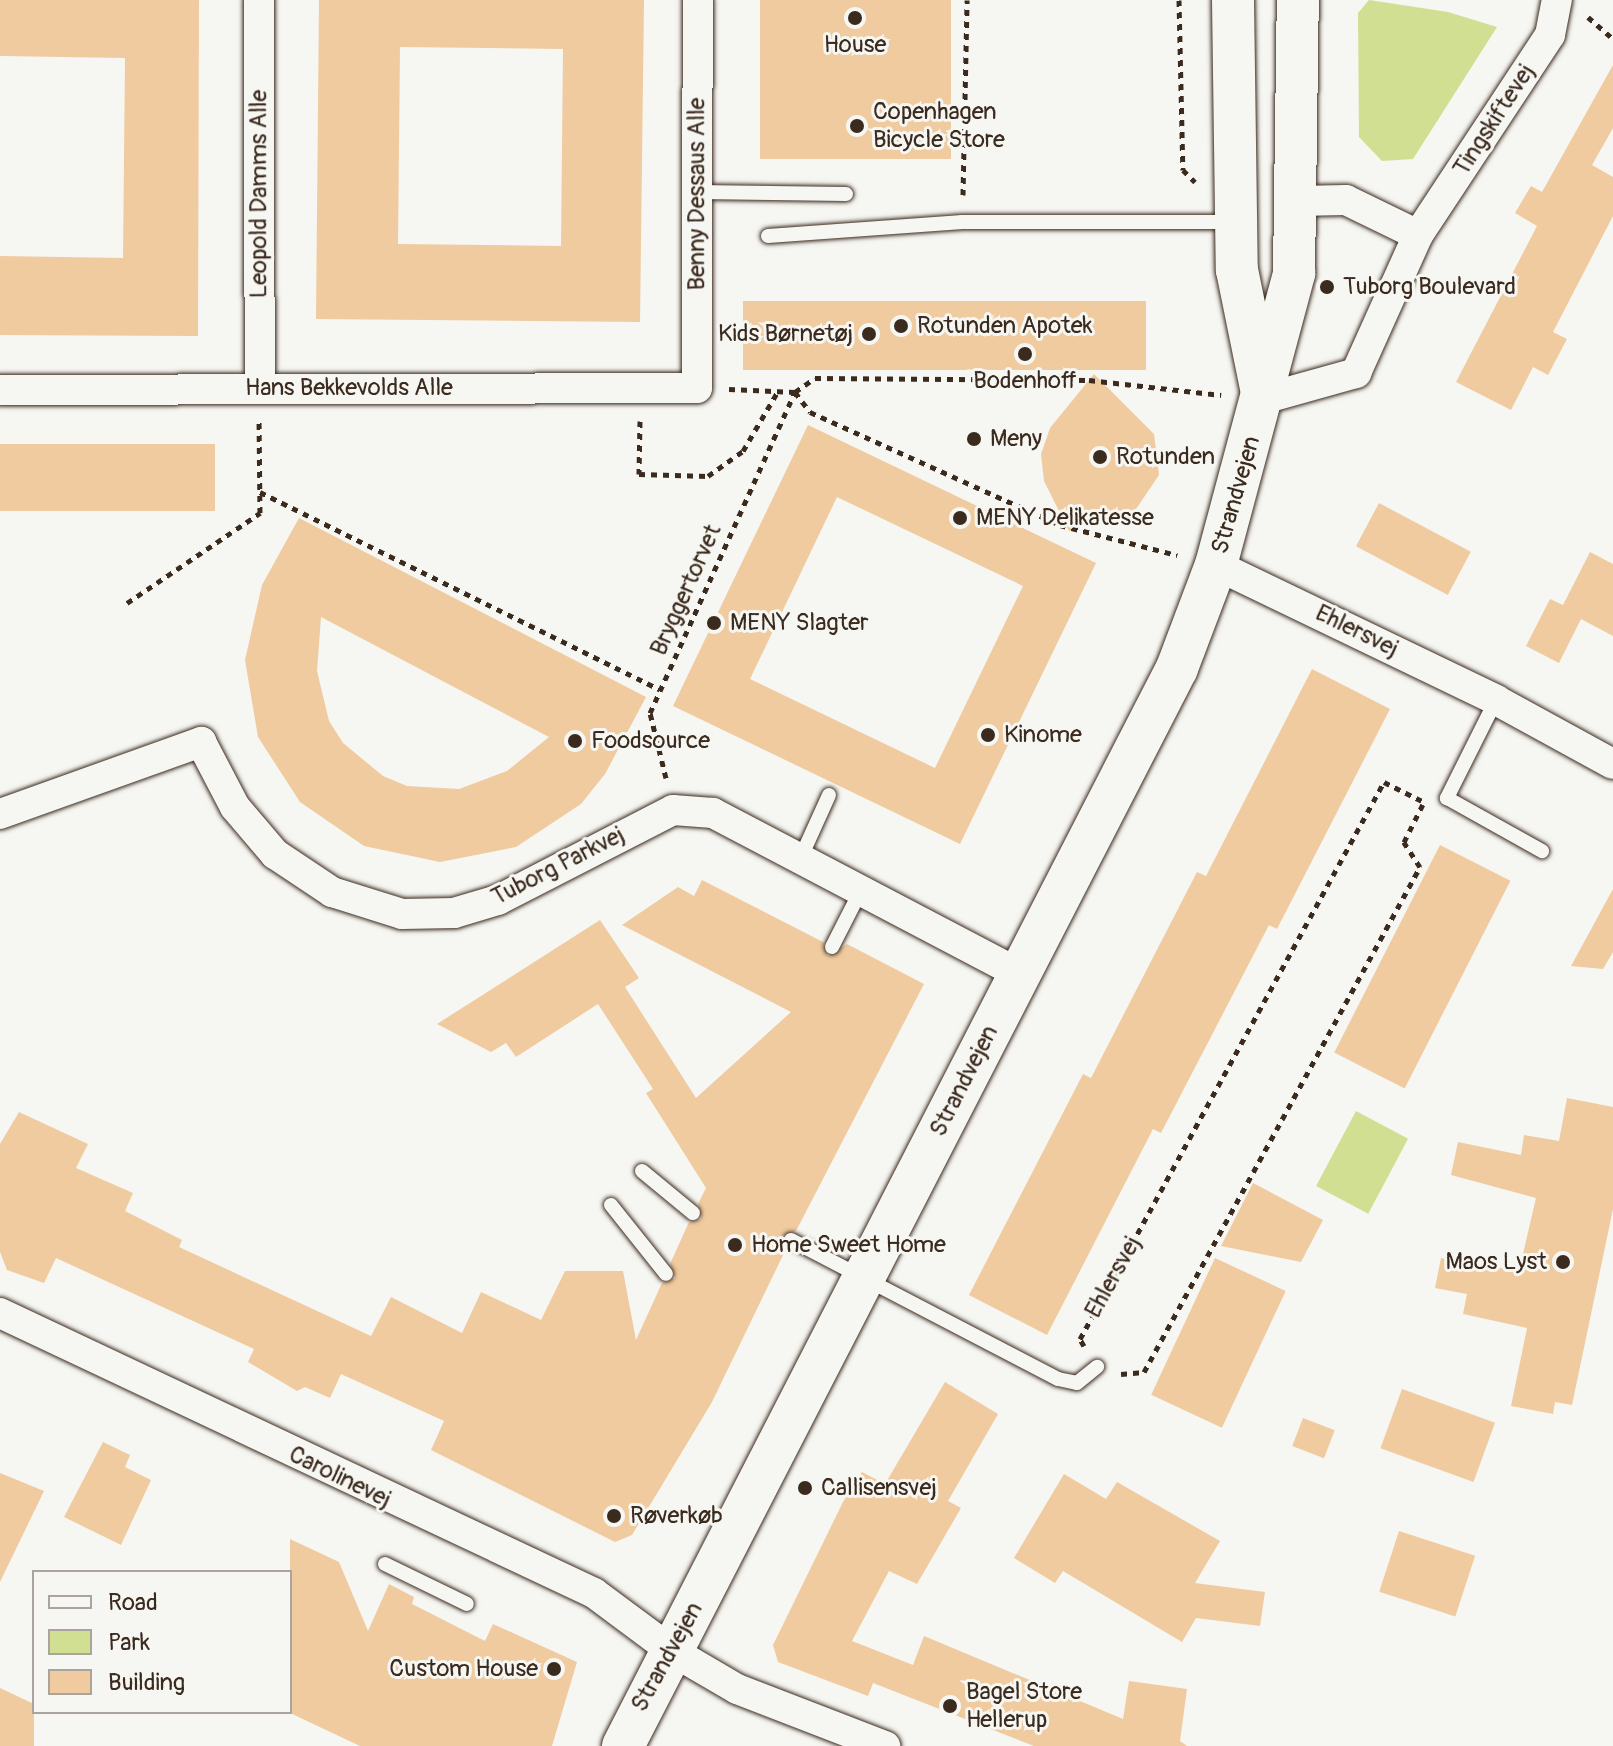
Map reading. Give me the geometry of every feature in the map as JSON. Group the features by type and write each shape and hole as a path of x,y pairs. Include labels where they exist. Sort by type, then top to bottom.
{"main road":[{"name":"Strandvejen","path":"1233,0 1237,270 1263,399"},
{"name":"Strandvejen","path":"623,1746 1177,668 1216,565 1263,399 1294,273 1298,0"}],"street":[{"name":"Leopold Damms Alle","path":"259,0 260,387"},
{"name":"Benny Dessaus Alle","path":"697,388 698,0"},
{"name":"Tingskiftevej","path":"1263,399 1356,373 1418,235 1550,35 1557,0"},
{"path":"1297,201 1346,200 1418,235"},
{"name":"Hans Bekkevolds Alle","path":"0,390 697,388"},
{"name":"Ehlersvej","path":"1216,565 1496,700 1613,764"},
{"name":"Tuborg Parkvej","path":"0,814 201,742 235,807 275,854 332,892 402,914 454,913 498,900 673,810"},
{"path":"673,810 713,813 1018,973"},
{"name":"Carolinevej","path":"0,1313 594,1593 672,1651"},
{"path":"672,1651 737,1689 885,1746"}],"lane":[{"path":"697,192 846,194"},
{"path":"768,236 962,222 1237,222"},
{"path":"1496,700 1447,798 1542,851"},
{"path":"801,857 829,795"},
{"path":"832,947 862,890"},
{"path":"642,1171 693,1213"},
{"path":"611,1205 666,1274"},
{"path":"791,1240 1058,1379 1077,1383 1097,1367"},
{"path":"385,1564 467,1604"}],"path":[{"path":"962,222 967,0"},
{"path":"1179,0 1183,170 1237,222"},
{"path":"697,388 795,392 815,378 1089,380 1263,399"},
{"path":"640,388 639,474 666,479 708,476 725,466 743,451 778,391"},
{"path":"795,392 810,412 1060,525 1216,565"},
{"name":"Bryggertorvet","path":"673,810 650,713 795,392"},
{"path":"127,603 260,513 259,422"},
{"path":"260,492 660,690"},
{"name":"Ehlersvej","path":"1097,1367 1080,1339 1384,782 1424,802"},
{"path":"1097,1367 1117,1375 1144,1372 1420,867 1404,842 1424,802 1447,798"}],"green space":[{"path":"1369,0 1448,12 1497,27 1413,159 1382,161 1359,137 1358,13"},
{"path":"1356,1111 1408,1139 1368,1214 1316,1186"}],"building":[{"path":"0,0 199,0 198,336 0,335 0,256 123,258 125,58 0,56"},
{"path":"319,0 644,0 640,322 316,319","holes":["400,47 563,49 561,246 398,244"]},
{"path":"760,0 951,0 951,159 760,159"},
{"path":"1613,65 1613,128 1592,165 1613,177 1613,216 1553,332 1567,339 1548,375 1533,367 1511,410 1456,382 1537,226 1515,213 1531,186 1542,192"},
{"path":"743,301 1146,301 1146,370 743,370"},
{"name":"Rotunden","path":"1094,374 1154,434 1159,475 1136,509 1069,531 1044,481 1041,454 1050,428"},
{"path":"808,425 1096,563 960,844 673,706","holes":["837,497 1023,586 935,768 750,679"]},
{"path":"0,444 215,444 215,511 0,511"},
{"path":"1379,503 1471,552 1448,595 1356,546"},
{"path":"299,518 646,697 605,774 581,804 516,847 440,862 364,846 300,802 258,737 245,660 262,585","holes":["321,617 549,737 507,771 459,789 407,786 383,776 343,743 329,721 317,671"]},
{"path":"1590,552 1613,564 1613,636 1581,619 1559,663 1526,646 1550,599 1563,605"},
{"path":"1312,669 1390,709 1277,929 1269,925 1161,1133 1153,1129 1047,1335 969,1295 1083,1074 1091,1078 1197,872 1206,876"},
{"path":"1440,845 1510,881 1405,1088 1334,1053"},
{"path":"702,880 823,942 828,956 847,944 924,984 796,1231 782,1236 786,1249 712,1402 632,1535 615,1542 431,1450 444,1421 341,1374 330,1398 305,1387 297,1391 248,1362 254,1349 56,1258 44,1283 7,1270 0,1252 0,1144 19,1112 88,1144 76,1168 133,1193 125,1211 182,1240 179,1247 371,1336 391,1297 462,1333 481,1292 541,1320 565,1271 623,1271 636,1340 662,1283 675,1278 670,1264 689,1222 701,1219 698,1204 706,1188 646,1093 653,1089 598,1004 516,1057 506,1043 491,1052 437,1024 600,920 639,978 625,987 696,1098 791,1012 622,925 678,887 694,896"},
{"path":"1613,889 1613,952 1603,969 1571,966"},
{"path":"1567,1098 1613,1107 1613,1209 1572,1405 1555,1402 1553,1414 1511,1406 1527,1328 1463,1314 1467,1294 1435,1288 1441,1258 1519,1271 1536,1198 1451,1175 1458,1142 1521,1155 1524,1135 1559,1141"},
{"path":"1253,1183 1323,1220 1301,1262 1221,1246"},
{"path":"1215,1258 1286,1291 1222,1428 1151,1395"},
{"path":"945,1382 998,1414 948,1501 961,1508 917,1584 889,1571 852,1641 913,1665 924,1636 1123,1719 1129,1681 1187,1689 1180,1741 1187,1746 1034,1746 873,1683 868,1696 778,1662 773,1645 843,1502 862,1472 885,1484"},
{"path":"1402,1389 1495,1423 1473,1482 1380,1448"},
{"path":"1303,1418 1335,1430 1324,1458 1292,1446"},
{"path":"103,1442 130,1455 125,1467 151,1480 121,1545 64,1517"},
{"path":"0,1473 44,1491 0,1582"},
{"path":"1064,1474 1106,1499 1117,1482 1220,1541 1195,1583 1265,1592 1260,1626 1196,1618 1182,1642 1063,1571 1055,1583 1014,1558"},
{"path":"1399,1531 1475,1556 1455,1617 1379,1592"},
{"path":"290,1539 339,1562 368,1631 389,1584 414,1597 412,1604 485,1641 493,1624 577,1662 552,1746 360,1746 292,1714"},
{"path":"0,1688 32,1703 34,1746 0,1746"}],"place":[{"name":"House","path":"855,18"},
{"name":"Copenhagen Bicycle Store","path":"857,126"},
{"name":"Tuborg Boulevard","path":"1327,287"},
{"name":"Rotunden Apotek","path":"901,326"},
{"name":"Kids Børnetøj","path":"869,334"},
{"name":"Bodenhoff","path":"1025,354"},
{"name":"Meny","path":"974,439"},
{"name":"Rotunden","path":"1100,457"},
{"name":"MENY Delikatesse","path":"960,518"},
{"name":"MENY Slagter","path":"714,623"},
{"name":"Kinome","path":"988,735"},
{"name":"Foodsource","path":"575,741"},
{"name":"Home Sweet Home","path":"735,1245"},
{"name":"Maos Lyst","path":"1563,1262"},
{"name":"Callisensvej","path":"805,1488"},
{"name":"Røverkøb","path":"614,1516"},
{"name":"Custom House","path":"554,1669"},
{"name":"Bagel Store Hellerup","path":"950,1706"}]}
